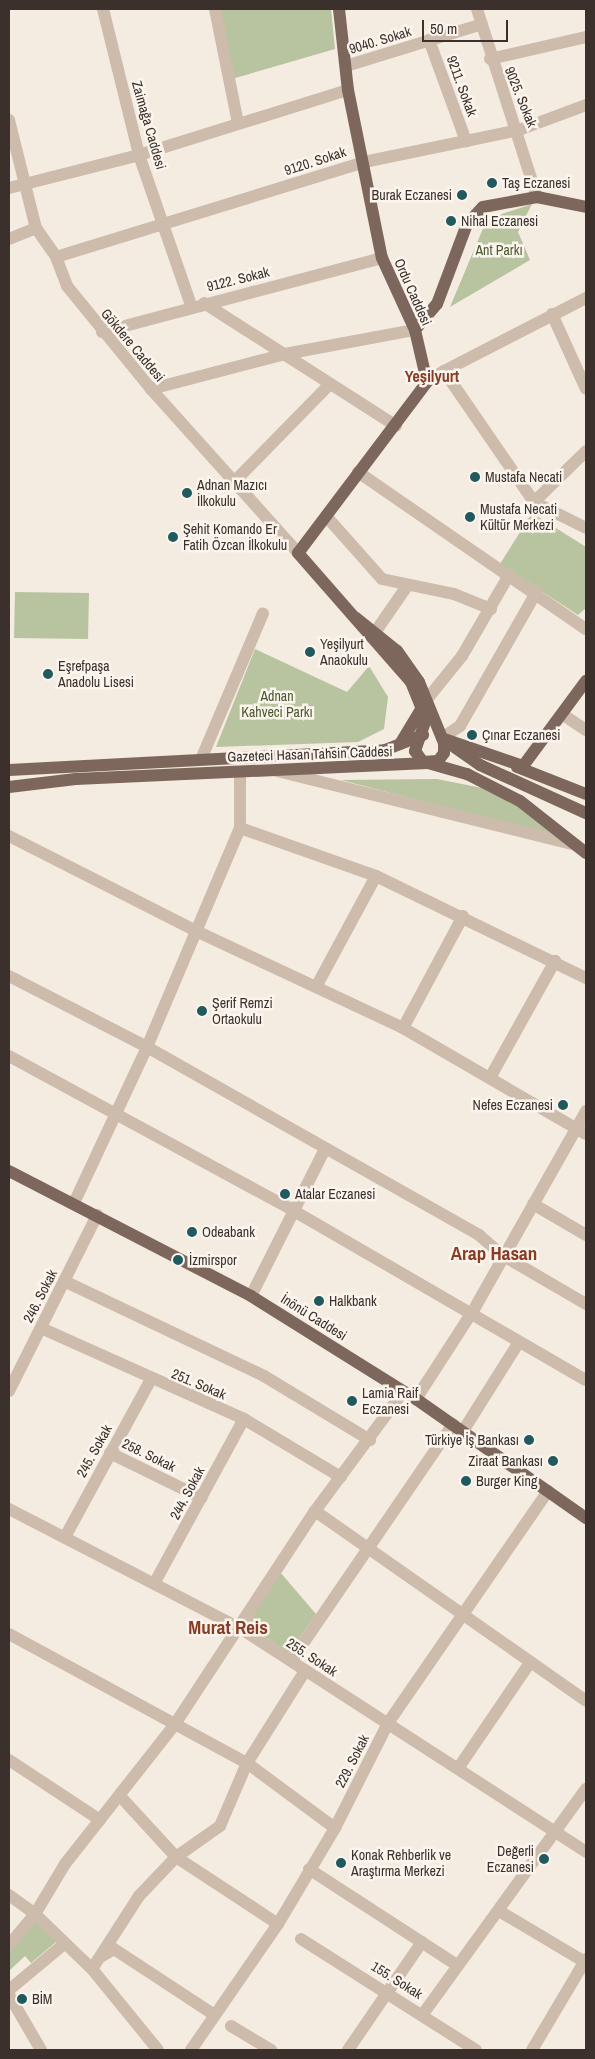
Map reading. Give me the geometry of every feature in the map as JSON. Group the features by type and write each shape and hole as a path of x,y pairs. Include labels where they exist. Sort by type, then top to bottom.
{"main road":[{"name":"Ordu Caddesi","path":"339,9 348,90 382,258 416,330 427,382"},
{"path":"416,330 436,304 467,224 483,207 537,197 586,206"},
{"path":"298,553 358,472 396,426 427,382"},
{"name":"Gökdere Caddesi","path":"298,553 391,654 425,702 426,719 422,736"},
{"name":"Gökdere Caddesi","path":"356,618 376,631 410,667 442,738"},
{"path":"467,774 523,766 565,716 586,682"},
{"path":"397,746 425,702"},
{"path":"442,738 444,753 438,761 428,763 415,751 422,736 434,734 523,766 586,794"},
{"name":"Gazeteci Hasan Tahsin Caddesi","path":"9,770 202,757 372,751 397,746 422,736"},
{"path":"442,738 456,753 495,769 586,813"},
{"name":"Gazeteci Hasan Tahsin Caddesi","path":"9,787 76,779 428,763 467,774 520,801 582,849"},
{"name":"İnönü Caddesi","path":"9,1170 251,1296 416,1399 586,1518"}],"street":[{"name":"Zaimağa Caddesi","path":"103,9 139,155 166,224 190,305"},
{"path":"215,9 238,122"},
{"name":"9025. Sokak","path":"477,9 479,25 490,59 519,130 537,197"},
{"name":"9040. Sokak","path":"346,66 479,25"},
{"path":"490,59 586,37"},
{"name":"9211. Sokak","path":"429,40 466,141"},
{"path":"9,188 23,187 139,155 238,122 348,90"},
{"name":"9120. Sokak","path":"56,257 364,162 519,130 586,105"},
{"name":"Gökdere Caddesi","path":"9,120 23,187 36,228 56,257 67,286 102,332 151,389 233,483 298,553"},
{"path":"9,239 36,228"},
{"name":"9122. Sokak","path":"102,332 190,305 382,258"},
{"path":"427,382 444,370 586,298"},
{"path":"204,303 285,354 329,385 396,426"},
{"path":"552,314 586,389"},
{"path":"151,389 285,354 416,330"},
{"path":"444,370 534,502 586,528"},
{"path":"233,483 329,385"},
{"path":"534,502 586,451"},
{"path":"358,472 509,575 537,591 586,629"},
{"path":"326,516 382,579 407,586 454,594 492,609"},
{"path":"425,702 492,609 509,575"},
{"path":"376,631 407,586"},
{"path":"442,738 460,726 537,591"},
{"path":"202,757 263,613"},
{"path":"565,716 586,730"},
{"path":"275,770 350,793 582,849"},
{"path":"74,1203 147,1047 194,930 240,828 240,772"},
{"path":"240,828 376,876 463,916 586,978"},
{"path":"9,836 194,930 404,1028 491,1076 581,1131"},
{"path":"316,987 376,876"},
{"path":"404,1028 463,916"},
{"path":"491,1076 555,961"},
{"path":"9,976 147,1047 480,1235 502,1254 586,1304"},
{"path":"9,1056 473,1311 519,1342 586,1380"},
{"path":"416,1399 473,1311 502,1254 581,1131 586,1111"},
{"path":"251,1296 326,1149"},
{"path":"533,1204 586,1234"},
{"name":"246. Sokak","path":"9,1391 97,1215"},
{"path":"64,1281 264,1376 370,1440"},
{"name":"251. Sokak","path":"41,1328 151,1379 244,1419 341,1477"},
{"path":"291,1661 367,1548 519,1342"},
{"name":"245. Sokak","path":"65,1537 151,1379"},
{"path":"9,1945 36,1914 65,1864 176,1724 315,1511 370,1440 403,1392"},
{"name":"244. Sokak","path":"155,1582 244,1419"},
{"name":"258. Sokak","path":"110,1453 202,1498"},
{"name":"229. Sokak","path":"191,2050 213,2014 278,1924 335,1828 388,1722 462,1618 548,1490"},
{"name":"255. Sokak","path":"9,1509 155,1582 240,1628 459,1767 555,1834 586,1852"},
{"path":"315,1511 462,1618 586,1701"},
{"path":"9,1634 247,1763 335,1828"},
{"path":"459,1767 529,1664"},
{"path":"92,1969 139,1896 176,1857 220,1826 247,1763 305,1671"},
{"path":"9,1760 100,1820"},
{"path":"423,2014 457,1964 499,1911 586,1789"},
{"path":"120,1796 176,1857 278,1924"},
{"path":"309,1869 457,1964"},
{"path":"9,1895 36,1914 64,1944 92,1969 158,2050"},
{"path":"499,1911 586,1960 532,2050"},
{"name":"155. Sokak","path":"301,1939 390,1993 476,2050"},
{"path":"348,2050 390,1993 422,1942"},
{"path":"64,1944 83,1958 99,1957 114,1949 213,2014"},
{"path":"9,1990 64,1944"},
{"path":"9,1995 41,2050"},
{"path":"231,2026 270,2050"}],"green space":[{"path":"220,9 331,9 335,49 232,79"},
{"name":"Ant Parkı","path":"532,204 518,232 530,260 450,307 487,219"},
{"path":"532,513 586,547 586,608 578,615 500,564"},
{"path":"15,592 89,593 88,639 14,638"},
{"name":"Adnan Kahveci Parkı","path":"255,649 347,692 369,666 388,697 384,729 358,742 216,747"},
{"path":"437,779 482,788 519,806 559,837 341,780"},
{"path":"280,1572 316,1614 289,1653 247,1625"},
{"path":"35,1919 56,1942 31,1963 25,1956 9,1971 9,1950"}],"place":[{"name":"Taş Eczanesi","path":"492,183"},
{"name":"Burak Eczanesi","path":"462,195"},
{"name":"Nihal Eczanesi","path":"451,221"},
{"name":"Mustafa Necati","path":"475,477"},
{"name":"Adnan Mazıcı İlkokulu","path":"187,493"},
{"name":"Mustafa Necati Kültür Merkezi","path":"470,517"},
{"name":"Şehit Komando Er Fatih Özcan İlkokulu","path":"173,537"},
{"name":"Yeşilyurt Anaokulu","path":"310,652"},
{"name":"Eşrefpaşa Anadolu Lisesi","path":"48,674"},
{"name":"Çınar Eczanesi","path":"472,735"},
{"name":"Şerif Remzi Ortaokulu","path":"202,1011"},
{"name":"Nefes Eczanesi","path":"563,1105"},
{"name":"Atalar Eczanesi","path":"285,1194"},
{"name":"Odeabank","path":"192,1232"},
{"name":"İzmirspor","path":"178,1260"},
{"name":"Halkbank","path":"319,1301"},
{"name":"Lamia Raif Eczanesi","path":"352,1401"},
{"name":"Türkiye İş Bankası","path":"529,1440"},
{"name":"Ziraat Bankası","path":"553,1461"},
{"name":"Burger King","path":"466,1481"},
{"name":"Değerli Eczanesi","path":"544,1859"},
{"name":"Konak Rehberlik ve Araştırma Merkezi","path":"341,1863"},
{"name":"BİM","path":"22,1999"}],"district":[{"name":"Yeşilyurt","path":"432,376"},
{"name":"Arap Hasan","path":"494,1254"},
{"name":"Murat Reis","path":"228,1628"}]}
